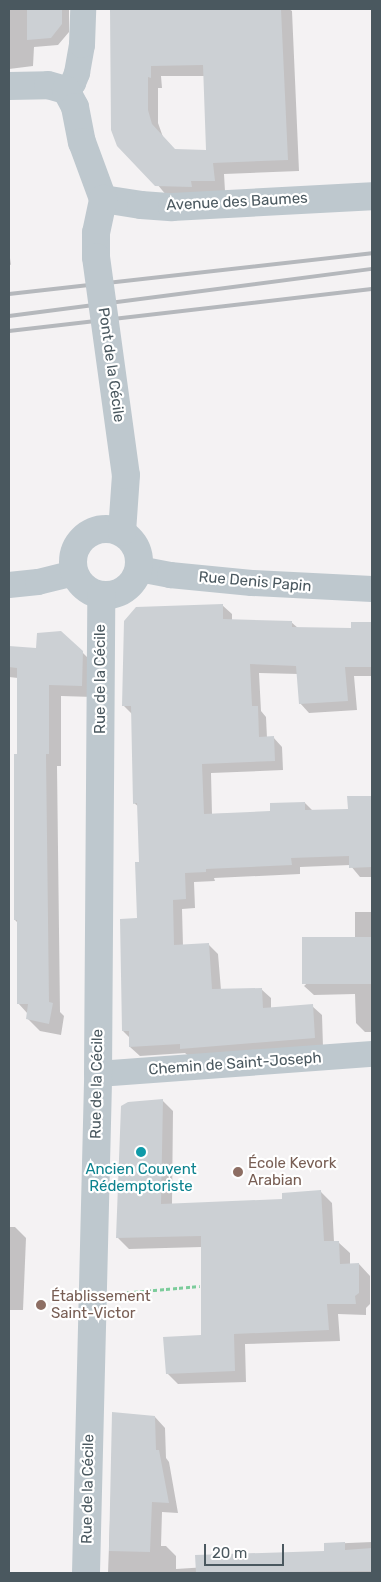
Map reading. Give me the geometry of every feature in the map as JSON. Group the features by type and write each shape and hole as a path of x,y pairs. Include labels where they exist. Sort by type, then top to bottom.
{"street":[{"path":"66,90 73,83 76,74 82,45 83,9"},
{"path":"9,86 48,85 66,90 75,107 82,142 103,199"},
{"name":"Avenue des Baumes","path":"103,199 172,207 372,196"},
{"name":"Pont de la Cécile","path":"103,199 96,233 96,257 126,475 122,532"},
{"path":"109,528 122,532 136,548 140,558 139,569 134,581 125,590 101,595 90,591 80,583 75,573 73,560 76,547 85,536 96,530 109,528"},
{"name":"Rue Denis Papin","path":"139,569 252,583 372,589"},
{"path":"9,585 38,582 75,573"},
{"name":"Rue de la Cécile","path":"86,1573 98,1074 101,595"},
{"name":"Chemin de Saint-Joseph","path":"98,1074 372,1054"}],"path":[{"path":"115,1293 200,1286"}],"building":[{"path":"27,9 62,9 62,24 51,38 27,40"},
{"path":"110,9 281,9 288,160 213,163 215,181 191,181 192,187 155,186 117,146 111,130","holes":["203,65 206,150 175,149 152,124 148,110 148,77 151,78 151,66"]},
{"path":"223,604 223,619 292,621 292,627 351,628 351,622 372,622 372,667 345,667 348,701 299,704 296,666 250,664 252,706 258,706 259,737 274,736 275,761 202,764 204,814 270,811 270,803 305,802 305,810 348,809 347,796 372,796 372,867 349,868 349,856 291,858 292,865 206,869 206,872 185,873 186,899 173,900 174,945 209,943 212,989 262,988 263,1008 313,1004 315,1038 180,1049 180,1044 129,1047 129,1031 122,1031 120,919 137,918 135,862 139,862 137,803 133,804 131,706 122,706 124,621 136,607"},
{"path":"61,631 83,651 82,686 49,685 49,754 46,754 49,1002 53,1003 49,1024 26,1019 28,1004 17,1004 17,920 14,920 14,754 17,754 17,668 9,667 9,646 36,648 37,633"},
{"path":"302,937 372,937 372,984 302,984"},
{"path":"163,1099 161,1204 282,1199 282,1193 321,1190 324,1241 339,1241 340,1264 359,1263 359,1293 355,1296 356,1304 327,1304 329,1330 234,1334 235,1371 166,1374 163,1337 201,1335 201,1236 116,1238 121,1106 128,1102"},
{"path":"112,1412 155,1416 156,1450 159,1450 169,1503 152,1502 150,1552 109,1551"},
{"path":"345,1542 345,1550 372,1548 372,1571 196,1573 195,1555 324,1551 324,1543"}],"railway":[{"path":"9,294 372,253"},
{"path":"9,316 372,269"},
{"path":"9,331 372,289"}],"place":[{"name":"Ancien Couvent Rédemptoriste","path":"141,1152"},
{"name":"École Kevork Arabian","path":"238,1172"},
{"name":"Établissement Saint-Victor","path":"41,1305"}]}
